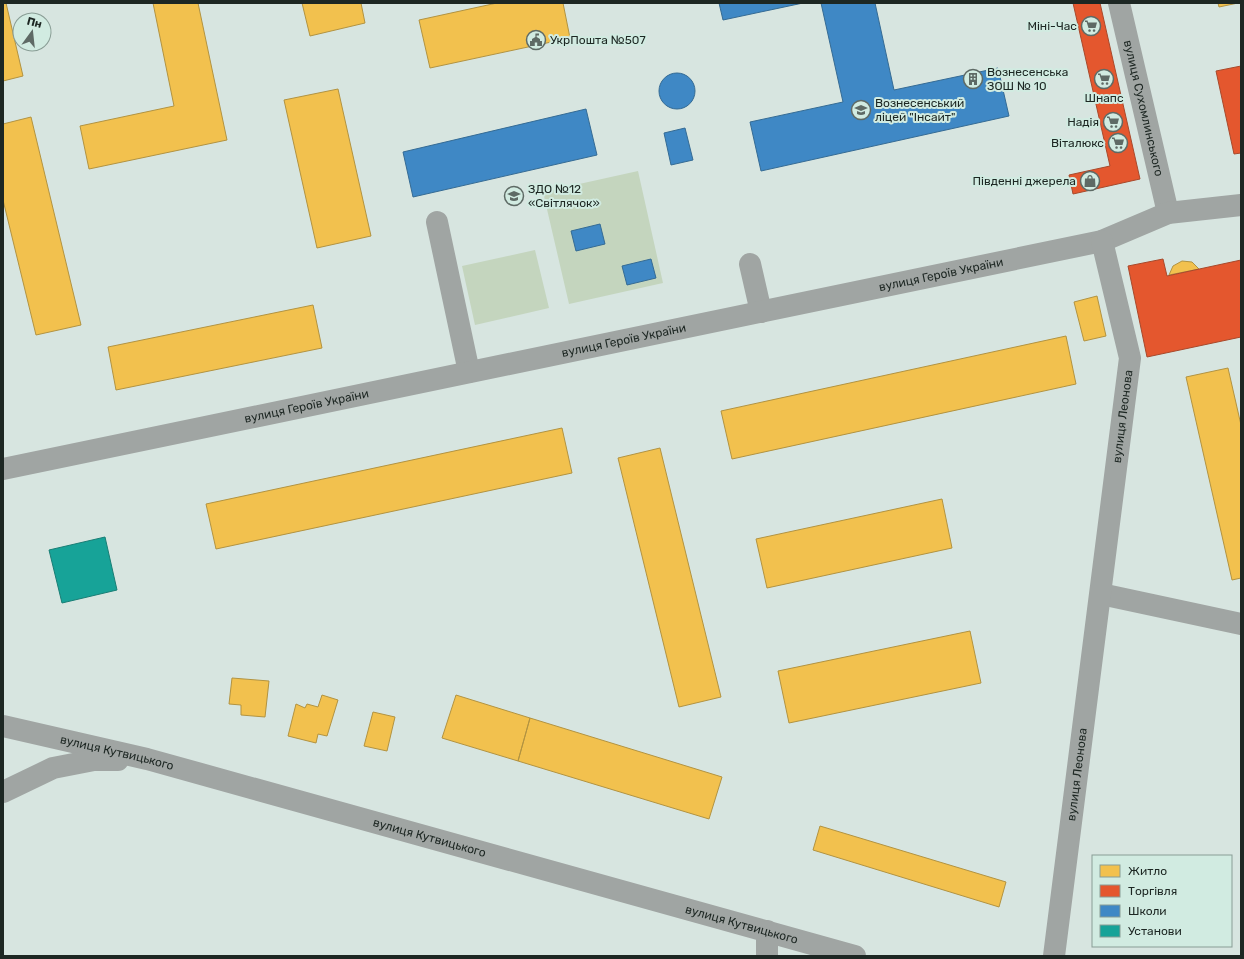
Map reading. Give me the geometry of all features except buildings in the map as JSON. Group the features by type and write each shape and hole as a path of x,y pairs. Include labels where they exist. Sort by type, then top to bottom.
{"street":[{"name":"вулиця Сухомлинського","path":"1119,3 1168,213"},
{"name":"вулиця Героїв України","path":"3,470 1102,241 1168,213 1241,205"},
{"path":"437,222 469,372"},
{"name":"вулиця Леонова","path":"1054,956 1130,358 1102,241"},
{"path":"750,264 761,312"},
{"path":"1101,594 1241,624"},
{"name":"вулиця Кутвицького","path":"3,726 147,759 855,956"},
{"path":"3,792 53,768 94,760 147,759"},
{"path":"767,931 767,956"}],"green space":[{"path":"638,171 663,283 569,304 543,192"},
{"path":"535,250 549,308 475,325 462,266"}],"place":[{"name":"Міні-Час","path":"1091,26"},
{"name":"УкрПошта №507","path":"536,40"},
{"name":"Вознесенська ЗОШ № 10","path":"973,79"},
{"name":"Шнапс","path":"1104,79"},
{"name":"Вознесенський ліцей \"Інсайт\"","path":"861,110"},
{"name":"Надія","path":"1113,122"},
{"name":"Віталюкс","path":"1118,143"},
{"name":"Південні джерела","path":"1090,181"},
{"name":"ЗДО №12 «Світлячок»","path":"514,196"}]}
